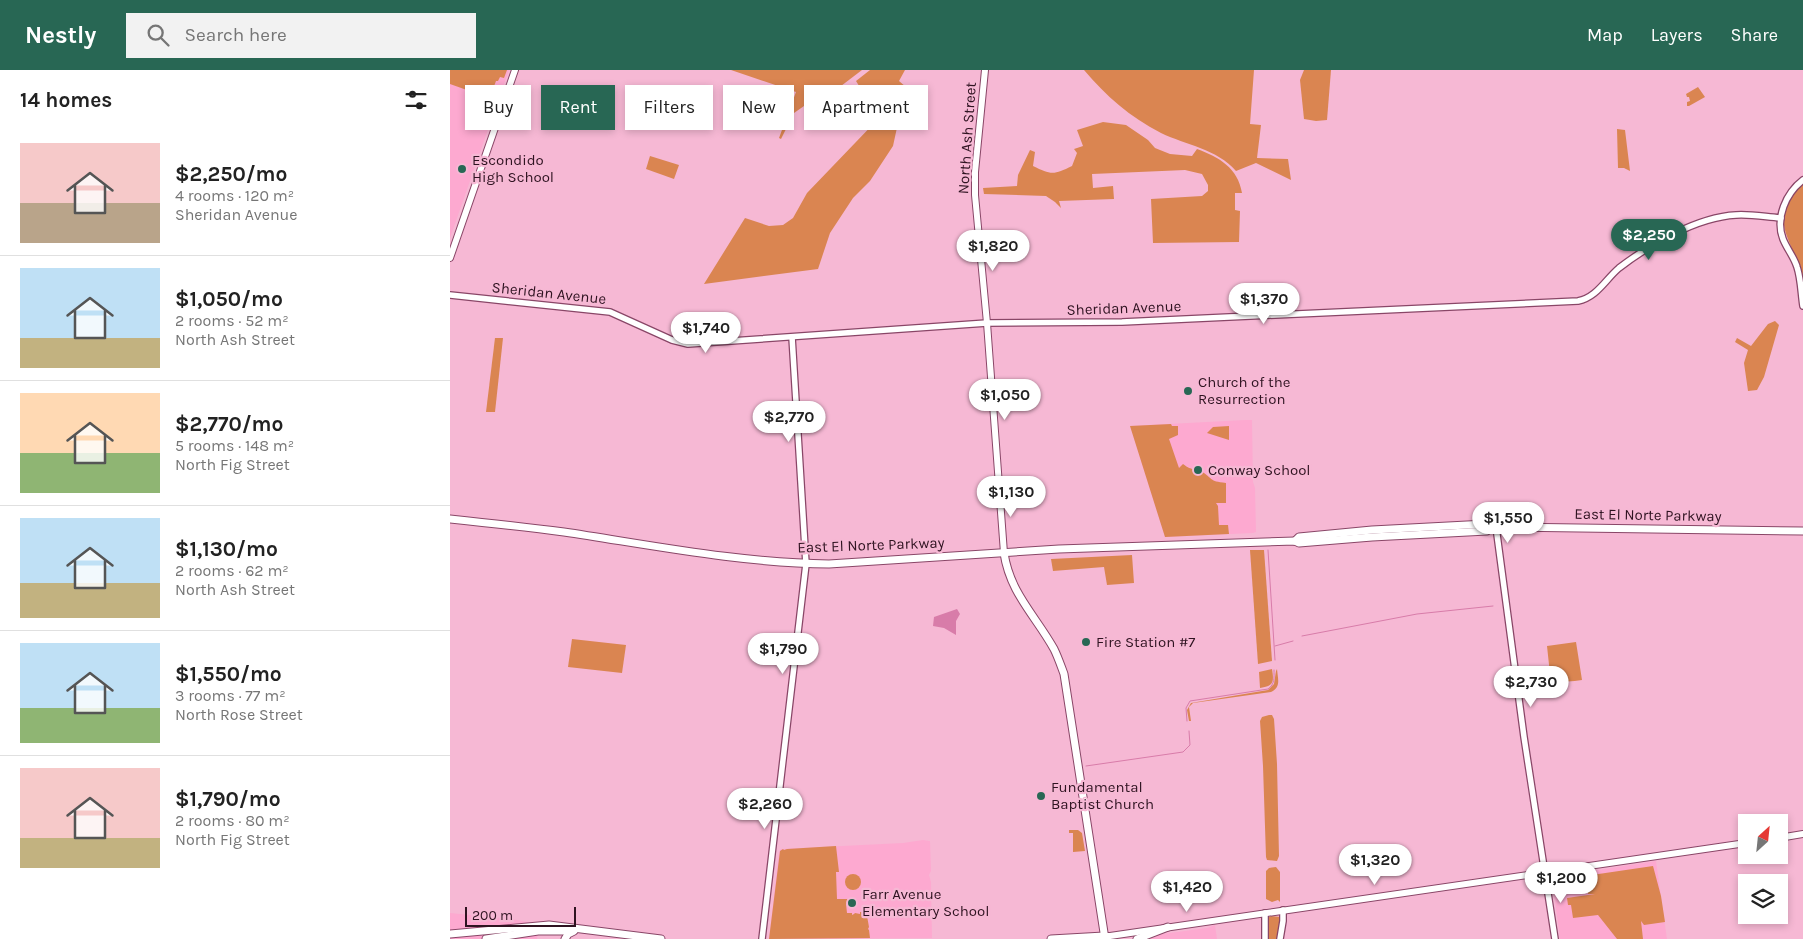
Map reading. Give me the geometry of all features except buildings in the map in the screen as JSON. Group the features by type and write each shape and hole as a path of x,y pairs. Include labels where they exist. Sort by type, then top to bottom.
{"main road":[{"path":"450,258 515,70"},
{"name":"North Ash Street","path":"986,70 975,172 975,195 987,323 1004,553 1013,586 1054,649 1064,674 1105,937"},
{"name":"East El Norte Parkway","path":"450,519 562,532 696,553 806,564 1059,549 1296,541 1299,537 1375,530 1486,524 1494,527 1803,531"},
{"path":"1788,836 1803,834"},
{"path":"1051,939 1105,937 1738,844"},
{"path":"450,934 549,925 595,932"},
{"path":"1137,939 1168,927"},
{"path":"565,939 568,934 574,931"},
{"path":"486,939 538,932 574,931 661,939"}],"street":[{"path":"1803,180 1788,196 1781,218 1781,230 1784,240 1798,269 1803,306"},
{"name":"Sheridan Avenue","path":"450,296 608,312 672,340 688,344 987,323 1122,322 1578,301 1594,295 1620,267 1658,242 1702,222 1736,215 1781,218"},
{"path":"762,939 806,564 792,337"},
{"path":"1494,527 1555,939"},
{"path":"1280,939 1283,921 1282,910"},
{"path":"1265,913 1266,939"}],"shaded area":[{"name":"Escondido High School","path":"450,70 509,70 504,85 465,85 465,130 488,130 450,238"},
{"path":"450,70 507,70 504,78 500,77 494,85 465,85 465,89 450,84"},
{"path":"731,70 862,70 842,85 804,85 804,106 794,113 796,92 794,91 794,85 775,85"},
{"path":"870,70 905,70 899,81 904,85 858,85 856,81"},
{"path":"1084,70 1254,70 1250,124 1261,125 1257,158 1288,159 1291,180 1256,163 1236,171 1211,152 1161,133 1119,105"},
{"path":"1304,70 1331,70 1327,120 1304,119 1300,80"},
{"path":"1698,87 1705,97 1687,106 1687,102 1690,101 1686,94"},
{"path":"1103,122 1126,125 1148,140 1155,148 1170,154 1192,156 1197,149 1220,160 1232,170 1240,184 1242,193 1235,193 1235,210 1240,211 1239,242 1153,243 1151,199 1202,196 1208,191 1208,185 1202,174 1185,170 1092,174 1093,188 1113,186 1114,199 1059,201 1061,208 1046,196 984,194 983,188 1017,186 1018,175 1030,150 1035,152 1033,166 1044,171 1052,173 1072,166 1077,153 1074,149 1083,146 1077,130"},
{"path":"1617,129 1625,130 1630,171 1618,168"},
{"path":"782,130 786,130 781,139 779,138"},
{"path":"867,130 896,130 893,146 870,181 853,198 830,233 818,269 704,284 745,218 769,226 783,225 793,218 807,193"},
{"path":"650,156 679,165 674,179 646,169"},
{"path":"1803,183 1802,278 1783,221 1788,201"},
{"path":"1775,321 1779,325 1764,377 1757,390 1748,391 1744,363 1748,350 1735,342 1737,338 1751,346 1768,324"},
{"path":"495,338 503,338 495,412 486,412"},
{"name":"Conway School","path":"1252,420 1256,532 1165,537 1130,426"},
{"path":"1171,424 1172,426 1178,426 1178,435 1169,439 1179,468 1183,464 1189,468 1199,470 1214,480 1226,483 1226,503 1216,503 1218,506 1219,525 1228,525 1229,534 1165,537 1130,426"},
{"path":"1229,426 1229,440 1207,433 1213,427"},
{"path":"1250,550 1264,550 1272,661 1258,664"},
{"path":"1132,555 1134,583 1107,585 1104,567 1053,571 1051,559"},
{"path":"957,609 960,614 956,621 956,635 944,628 933,626 934,617"},
{"path":"572,639 626,645 622,673 568,667"},
{"path":"1576,642 1582,680 1520,686 1519,679 1524,677 1550,674 1547,646"},
{"path":"1272,669 1272,683 1260,688 1259,672"},
{"path":"1277,669 1278,685 1271,692 1193,703 1189,707 1191,721 1189,721 1187,710 1191,703 1268,690 1274,684"},
{"path":"1272,715 1274,719 1277,764 1279,856 1277,861 1267,860 1266,857 1260,721 1262,717"},
{"path":"1069,830 1078,830 1082,833 1085,851 1073,852 1073,833 1069,833"},
{"name":"Farr Avenue Elementary School","path":"923,840 930,841 931,871 929,875 931,882 932,938 769,939 779,852 781,849 903,843"},
{"path":"836,846 839,872 836,872 837,899 847,899 847,913 852,913 852,915 855,913 860,914 860,912 863,912 863,914 869,912 867,916 870,938 769,939 780,851 783,849"},
{"path":"1656,861 1667,939 1560,939 1553,877"},
{"path":"1653,866 1661,896 1665,922 1644,925 1641,921 1643,939 1617,939 1598,915 1573,918 1571,905 1568,905 1567,898 1595,894 1588,894 1585,876"},
{"path":"1276,867 1280,872 1280,902 1278,900 1272,902 1266,899 1266,871 1269,868"},
{"path":"853,874 859,876 861,882 859,888 853,890 847,888 845,882 847,876"},
{"path":"450,913 512,919 538,924 537,939 450,939"},
{"path":"1271,916 1281,917 1278,939 1267,939 1267,918"},
{"path":"1215,925 1217,939 1149,939 1162,934 1207,928"}],"waterway":[{"path":"1268,550 1275,660"},
{"path":"1302,636 1417,614 1493,606"},
{"path":"1275,646 1293,641"},
{"path":"1187,721 1186,708 1190,701 1268,689 1273,683 1274,670"},
{"path":"1086,766 1183,752 1190,745 1189,731"}],"place":[{"name":"Escondido High School","path":"462,169"},
{"name":"Church of the Resurrection","path":"1188,391"},
{"name":"Conway School","path":"1198,470"},
{"name":"Fire Station #7","path":"1086,642"},
{"name":"Fundamental Baptist Church","path":"1041,796"},
{"name":"Farr Avenue Elementary School","path":"852,903"}]}
